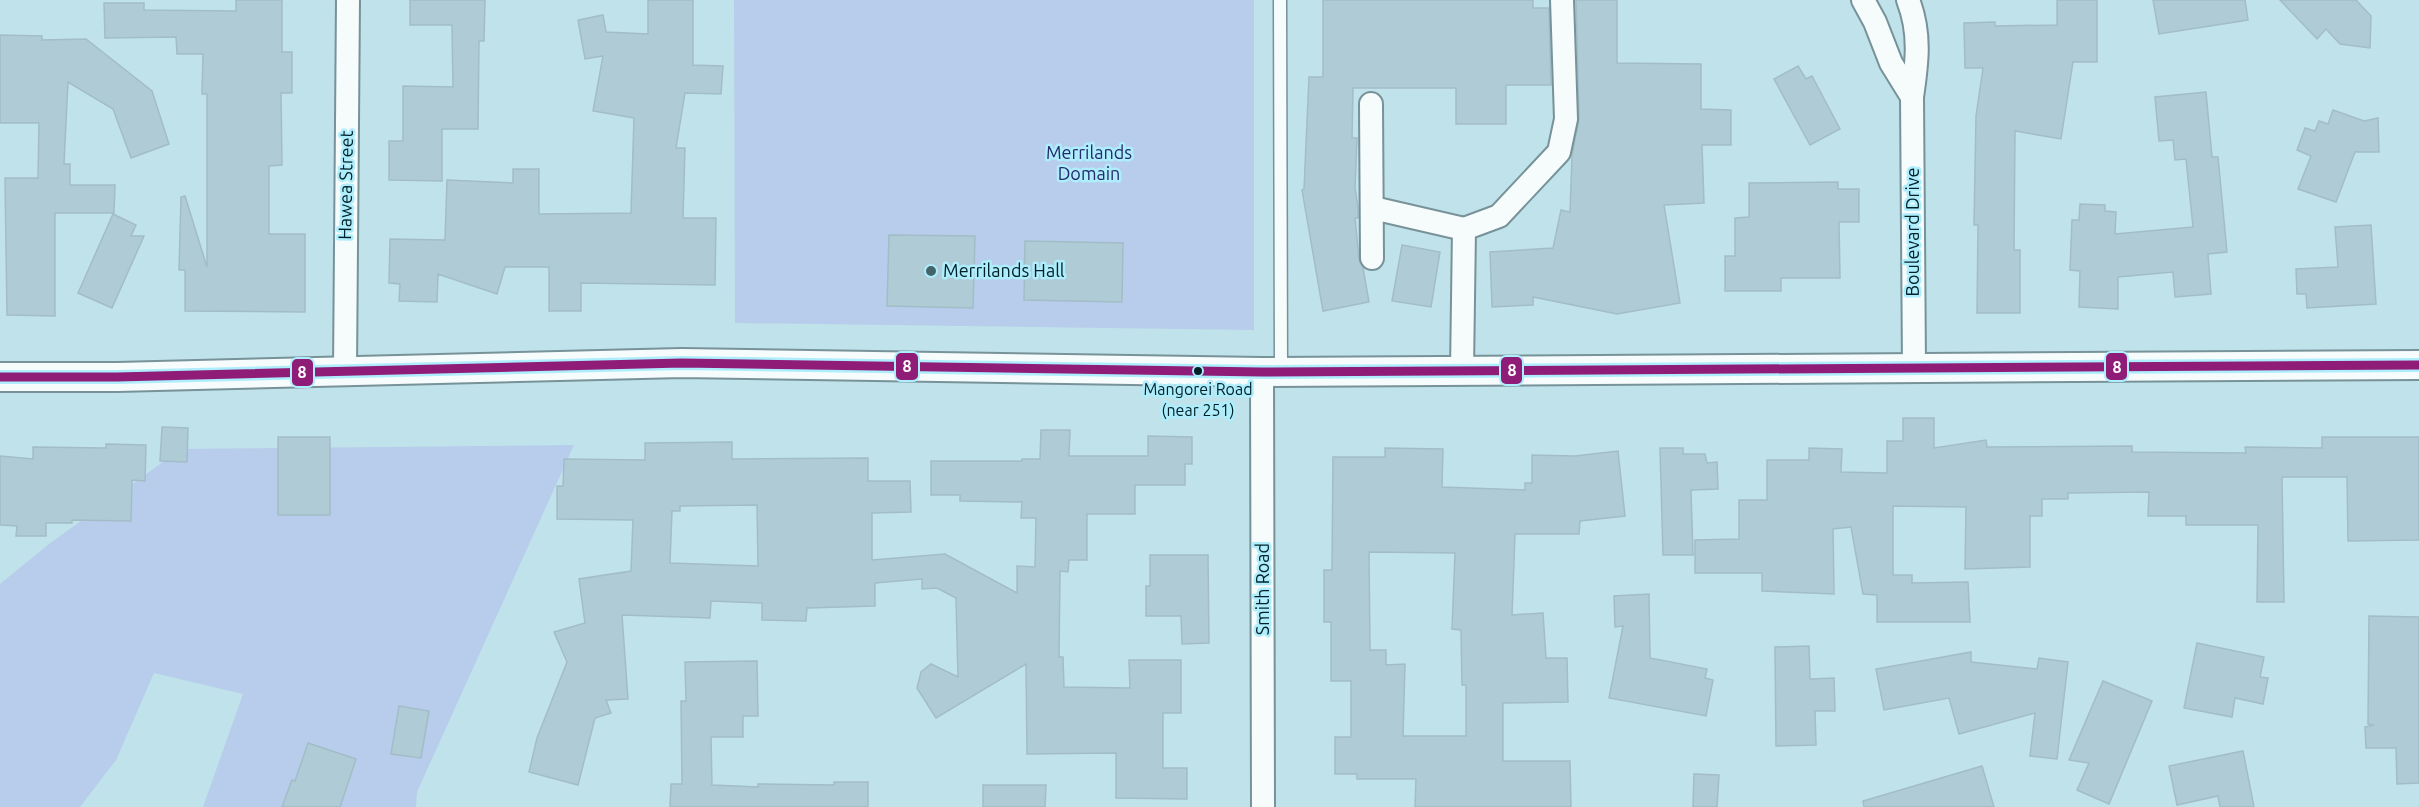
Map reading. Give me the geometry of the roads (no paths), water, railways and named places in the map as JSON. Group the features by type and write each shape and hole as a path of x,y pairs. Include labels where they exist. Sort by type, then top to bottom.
{"street":[{"name":"Hawea Street","path":"345,370 348,0"},
{"path":"1373,208 1464,229 1499,216 1558,152 1566,119 1562,0"},
{"path":"1863,0 1875,22 1891,63 1912,97"},
{"name":"Boulevard Drive","path":"1908,0 1915,16 1919,52 1912,97 1914,367"},
{"path":"1371,104 1372,258"},
{"path":"1462,370 1464,229"},
{"path":"0,377 117,377 682,363 1271,372 2419,365"},
{"name":"Smith Road","path":"1263,807 1271,372"}],"lane":[{"path":"1271,372 1280,0"}],"place":[{"name":"Merrilands Hall","path":"931,271"},
{"name":"Mangorei Road (near 251)","path":"1198,371"}],"park label":[{"name":"Merrilands Domain","path":"1089,163"}]}
